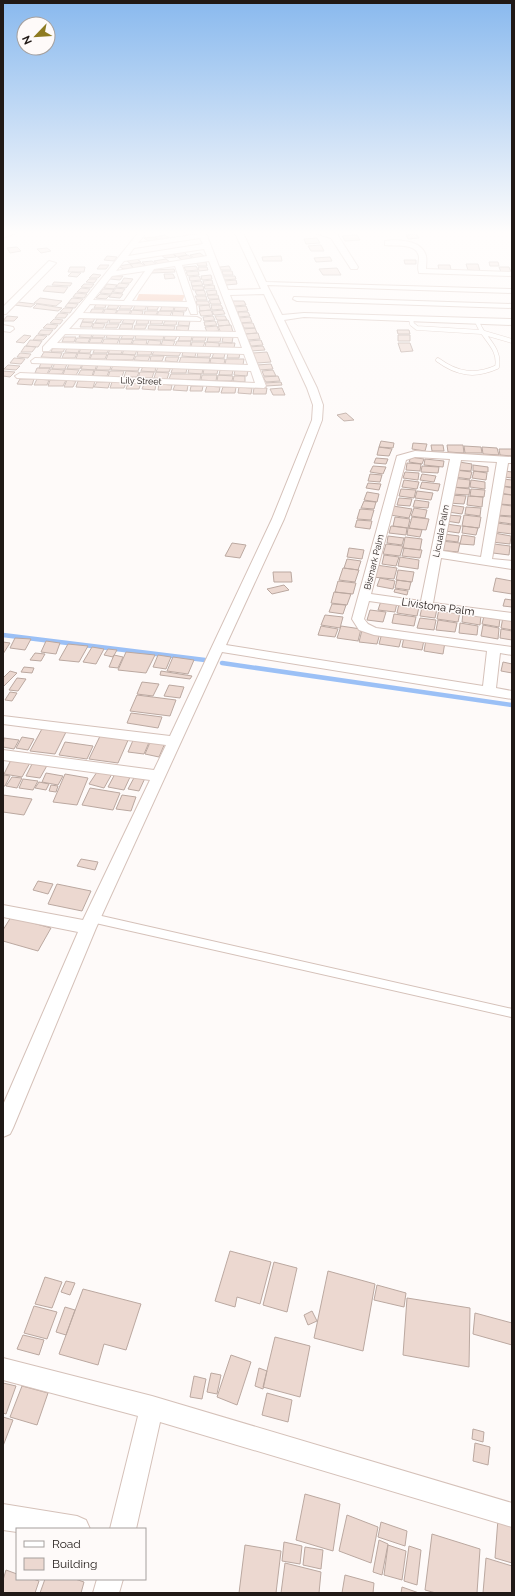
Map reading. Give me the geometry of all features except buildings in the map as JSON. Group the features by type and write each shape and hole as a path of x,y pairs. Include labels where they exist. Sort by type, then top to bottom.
{"street":[{"path":"35,360 83,307"},
{"path":"193,307 201,334"},
{"path":"231,307 254,368"},
{"path":"3,1128 90,923 278,519 318,413 318,405 312,388 276,307"},
{"path":"300,307 304,316"},
{"path":"77,315 197,319"},
{"path":"280,318 304,316 512,322"},
{"path":"63,330 241,335"},
{"path":"50,345 248,351"},
{"name":"Lily Street","path":"35,360 254,368 261,386 20,376 35,360"},
{"name":"Bismark Palm","path":"508,460 415,454 401,458 358,619 360,624 367,629 512,651"},
{"name":"Licuala Palm","path":"426,605 456,457"},
{"path":"486,561 508,460"},
{"path":"437,554 512,565"},
{"name":"Livistona Palm","path":"365,597 512,617"},
{"path":"219,648 512,695"},
{"path":"489,692 494,649"},
{"path":"3,720 175,741"},
{"path":"5,759 159,776"},
{"path":"3,911 90,923"},
{"path":"3,1369 152,1408 512,1515"},
{"path":"123,1528 152,1408"},
{"path":"3,1518 70,1528"},
{"path":"106,1593 110,1580"}],"lane":[{"path":"411,319 412,324 417,328 481,332 512,341"},
{"path":"438,360 450,369 470,375 481,374 498,367 500,362 497,353 478,328 477,321"},
{"path":"90,923 512,1013"}],"waterway":[{"path":"3,635 205,660"},
{"path":"222,663 512,705"}]}
